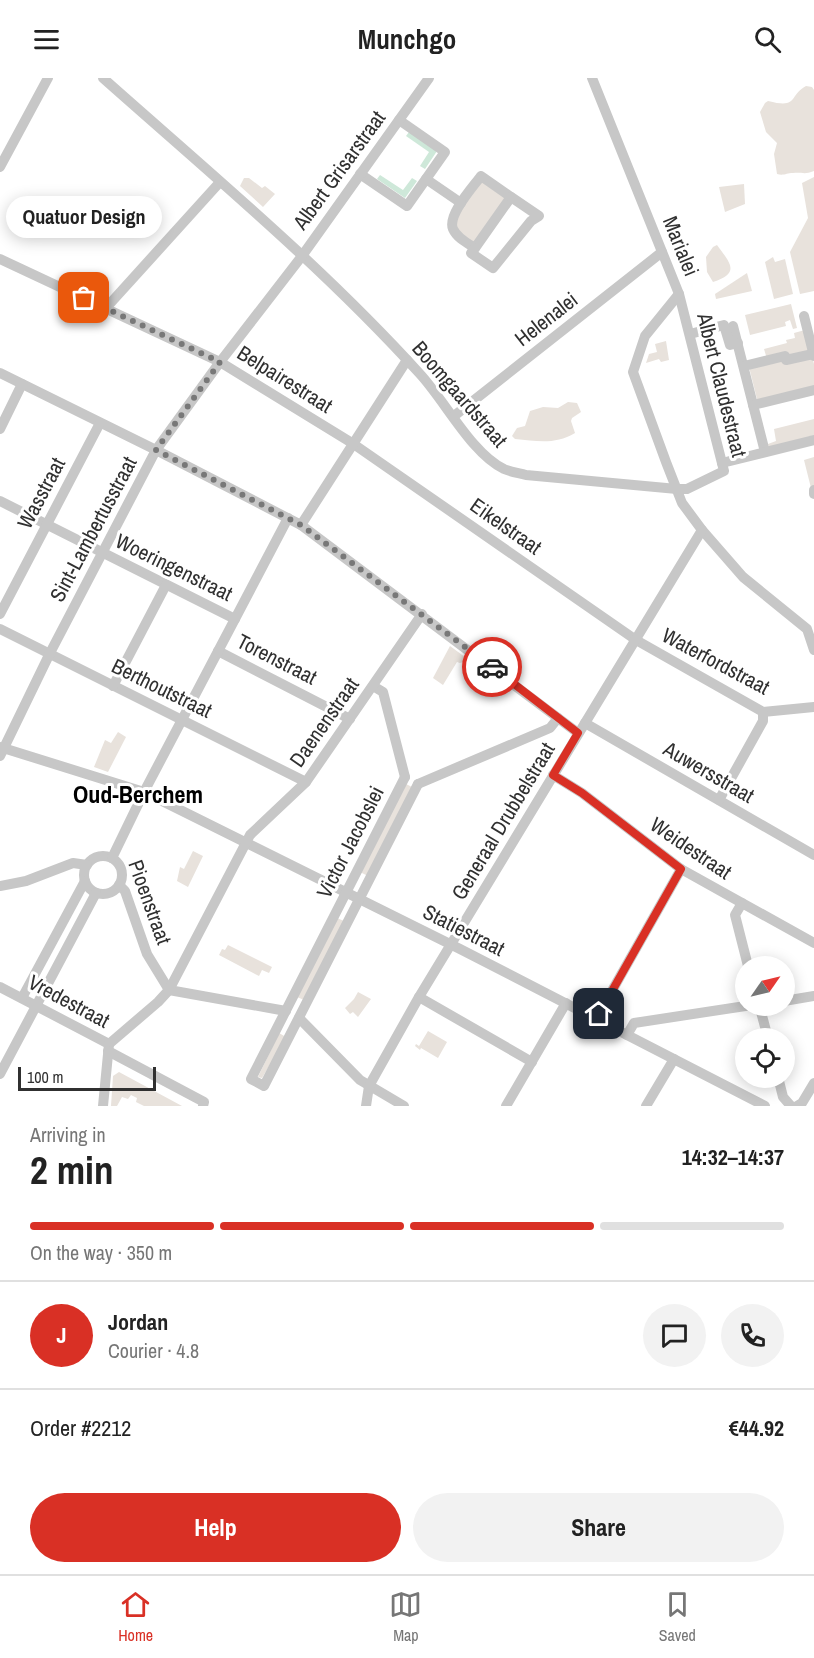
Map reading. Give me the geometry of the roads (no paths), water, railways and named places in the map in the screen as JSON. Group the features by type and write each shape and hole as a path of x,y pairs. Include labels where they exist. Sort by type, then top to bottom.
{"street":[{"path":"0,167 48,78"},
{"name":"Boomgaardstraat","path":"103,78 302,256 429,383 486,457 514,473 677,489"},
{"name":"Albert Grisarstraat","path":"302,256 429,78"},
{"name":"Marialei","path":"592,78 679,294 645,336 633,372 677,489"},
{"path":"360,174 407,206 445,152 399,120"},
{"path":"475,248 453,229 452,219 461,203 481,176 539,216 531,221 493,268 471,254 511,197"},
{"path":"426,179 461,203"},
{"path":"106,308 220,182"},
{"name":"Helenalei","path":"454,416 662,252"},
{"name":"Sint-Lambertusstraat","path":"1,750 156,450 302,256"},
{"name":"Belpairestraat","path":"0,259 220,362 352,443"},
{"name":"Albert Claudestraat","path":"677,489 687,489 724,471 679,294"},
{"path":"744,366 785,356 786,360 814,355 804,316"},
{"path":"698,324 715,320"},
{"path":"690,334 724,324 730,345 738,343"},
{"path":"733,326 765,452"},
{"path":"301,525 407,360"},
{"path":"0,373 301,525 578,733"},
{"path":"0,429 22,384"},
{"path":"753,405 814,390"},
{"name":"Wasstraat","path":"0,614 100,423"},
{"path":"722,462 814,440"},
{"name":"Eikelstraat","path":"352,443 636,640"},
{"path":"677,489 682,503 702,530 743,577 807,629 813,642"},
{"name":"Woeringenstraat","path":"0,501 235,619"},
{"path":"22,998 85,881 84,873 88,864 100,856 112,858 144,792 288,518"},
{"name":"Generaal Drubbelstraat","path":"366,1106 369,1086 419,997 702,530"},
{"path":"113,686 166,585"},
{"name":"Daenenstraat","path":"108,1047 169,990 250,835 306,782 422,614"},
{"name":"Berthoutstraat","path":"0,629 306,782"},
{"name":"Waterfordstraat","path":"636,640 763,712 814,707"},
{"name":"Torenstraat","path":"218,651 350,718"},
{"path":"373,686 383,692 405,777"},
{"path":"719,800 763,721 763,712"},
{"path":"418,784 550,728 558,718"},
{"name":"Auwersstraat","path":"585,723 814,855"},
{"name":"Statiestraat","path":"1,750 144,792 451,944 765,1106"},
{"name":"Weidestraat","path":"553,775 582,793 681,869 814,944"},
{"name":"Victor Jacobslei","path":"405,777 418,784 264,1086 250,1079 405,777"},
{"name":"Pioenstraat","path":"112,858 121,870 119,885 125,891 147,954 169,990"},
{"path":"0,886 26,881 73,863 88,864"},
{"path":"596,1019 681,869"},
{"path":"85,881 96,892 106,894 119,885"},
{"path":"0,1074 96,892"},
{"path":"741,903 735,915 745,956"},
{"name":"Vredestraat","path":"0,987 204,1102 203,1106"},
{"path":"169,990 286,1011"},
{"path":"795,999 814,996"},
{"path":"419,997 532,1062"},
{"path":"506,1106 566,1003"},
{"path":"627,1035 634,1023 735,1009"},
{"path":"299,1018 360,1080 404,1106"},
{"path":"103,1106 108,1047"},
{"path":"646,1106 674,1059"},
{"path":"780,1088 783,1097 797,1105 814,1083"}],"place":[{"name":"Quatuor Design","path":"84,298"}],"district":[{"name":"Oud-Berchem","path":"138,794"}]}
